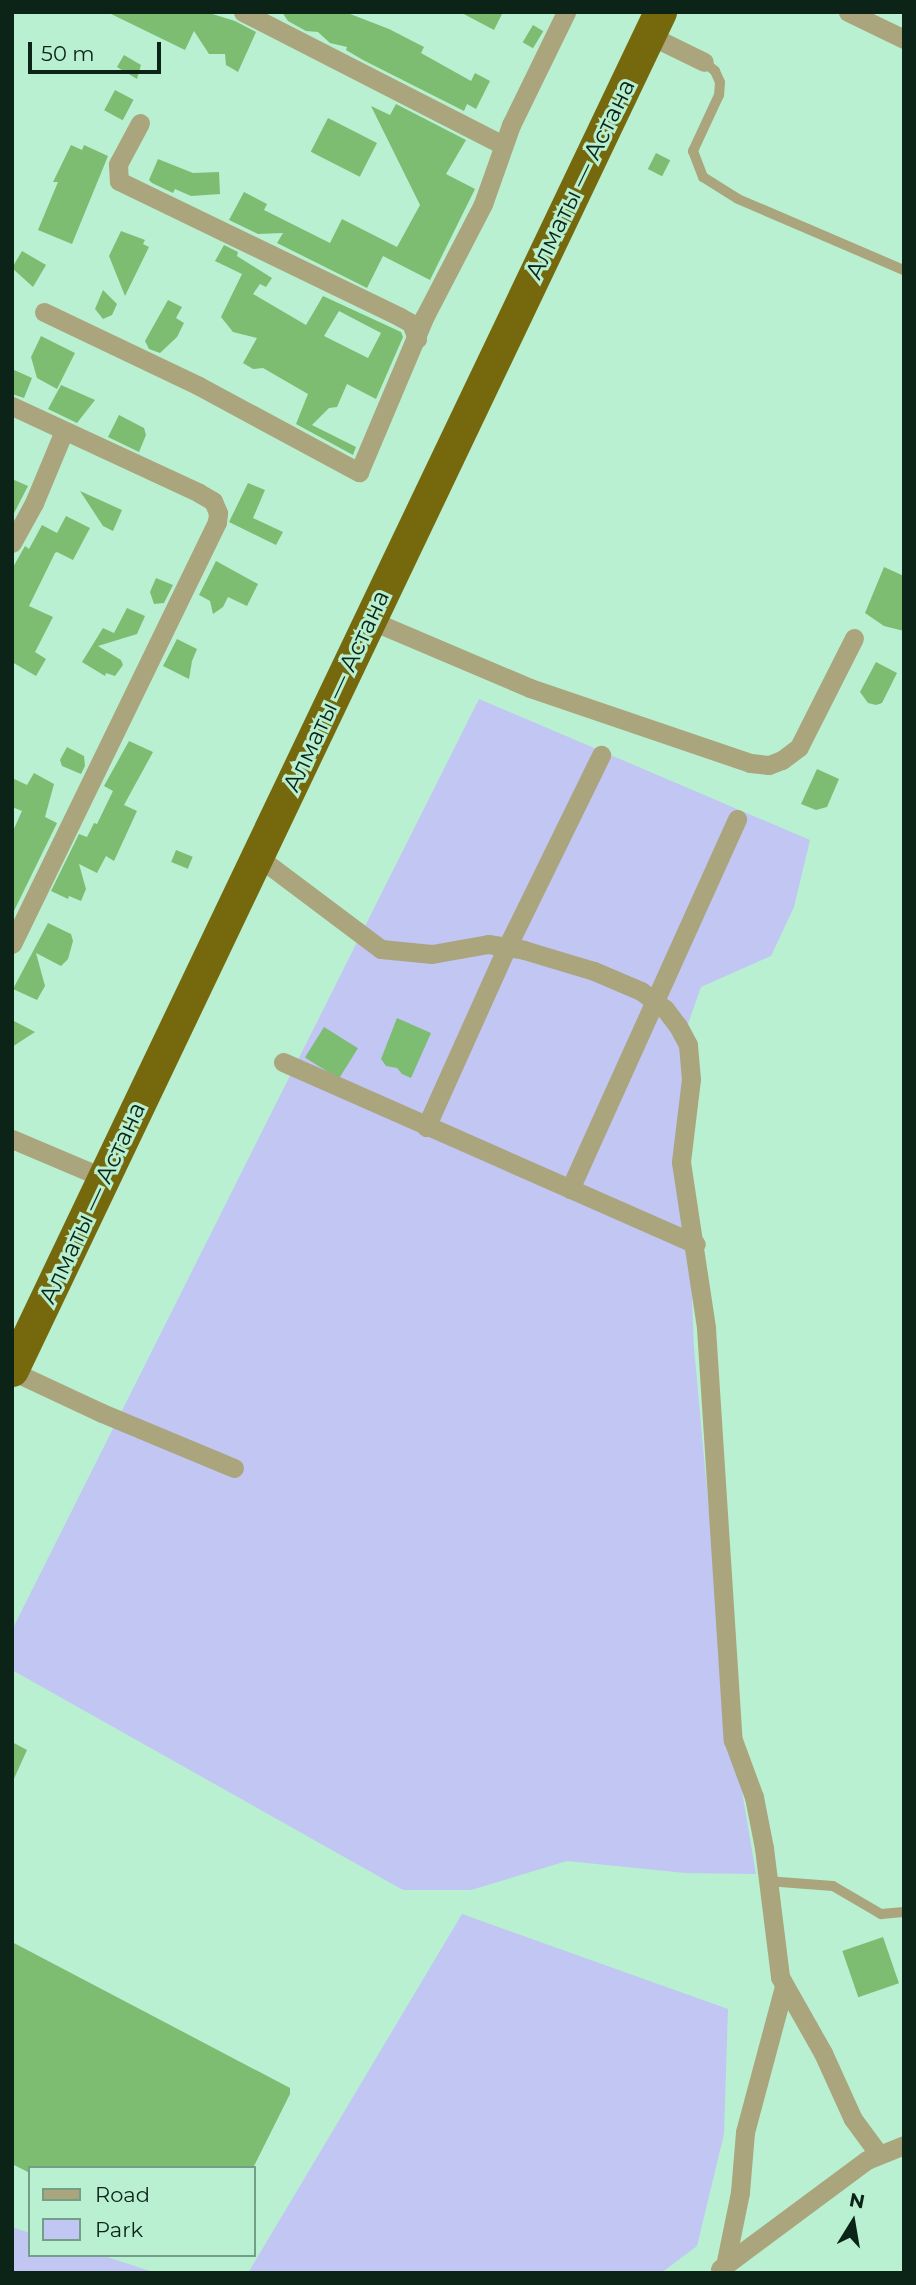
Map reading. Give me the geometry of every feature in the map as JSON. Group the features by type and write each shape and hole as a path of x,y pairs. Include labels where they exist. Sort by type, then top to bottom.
{"highway":[{"name":"Алматы — Астана","path":"12,1370 655,24"}],"street":[{"path":"243,12 503,145"},
{"path":"44,312 199,386 359,472 425,316 483,204 503,145 566,12"},
{"path":"848,12 904,39"},
{"path":"655,24 704,62"},
{"path":"140,123 118,164 119,181 400,317 411,323 417,339"},
{"path":"12,406 213,501 218,513 217,522 12,944"},
{"path":"12,543 34,503 64,431"},
{"path":"370,620 530,688 750,763 769,765 782,760 799,747 854,638"},
{"path":"426,1127 507,947 601,755"},
{"path":"570,1189 653,1000 737,819"},
{"path":"257,856 381,949 432,954 488,944 507,947 624,982 653,1000 678,1026 689,1053 691,1079 681,1162 696,1244 706,1328 733,1740 754,1797 768,1881 775,1950 783,1986 823,2053 853,2119 878,2153"},
{"path":"283,1062 696,1244"},
{"path":"12,1139 104,1178"},
{"path":"12,1370 102,1413 234,1468"},
{"path":"727,2269 740,2192 745,2132 783,1986"},
{"path":"727,2269 878,2153 904,2146"}],"lane":[{"path":"704,62 715,71 720,82 719,95 693,151 703,177 747,203 904,270"},
{"path":"768,1881 833,1886 881,1914 904,1912"}],"green space":[{"path":"479,699 810,840 794,907 771,956 701,987 682,1041 694,1348 726,1697 756,1874 685,1873 567,1861 471,1890 403,1890 12,1670 12,1630"},
{"path":"462,1914 728,2009 724,2134 697,2246 661,2273 248,2273"},
{"path":"12,2227 28,2232 28,2257 107,2257 156,2273 12,2273"}],"building":[{"path":"107,12 206,12 235,21 256,32 238,72 226,65 225,54 209,54 194,31 185,50"},
{"path":"282,12 345,12 389,29 424,47 421,53 471,81 475,73 490,81 476,109 467,104 464,111 363,60 346,50 347,47 330,43 318,32 306,31 288,21"},
{"path":"460,12 503,12 494,30"},
{"path":"533,25 543,31 533,48 523,42"},
{"path":"124,55 141,65 137,79 117,67"},
{"path":"115,90 134,100 123,120 104,110"},
{"path":"396,104 466,140 446,174 475,189 430,280 383,256 367,288 277,243 283,233 258,234 229,220 244,192 267,204 264,210 330,243 342,219 397,247 420,205 371,106 390,115"},
{"path":"328,118 377,143 360,177 311,152"},
{"path":"71,145 82,150 84,145 108,156 72,244 38,230 58,182 53,182"},
{"path":"656,153 670,160 662,176 648,169"},
{"path":"158,159 193,173 219,172 220,194 191,196 175,189 173,193 152,183 149,180"},
{"path":"121,231 145,240 143,244 149,247 125,296 109,256"},
{"path":"224,245 238,252 237,256 272,278 266,287 260,284 253,294 306,325 323,296 401,332 403,337 376,399 347,384 337,407 329,408 312,425 356,447 353,455 296,424 308,394 263,368 253,369 243,363 257,338 233,332 221,317 242,274 215,261","holes":["339,311 381,333 368,358 324,336"]},
{"path":"22,251 46,265 33,287 12,268"},
{"path":"103,290 117,304 112,315 103,319 95,309"},
{"path":"168,300 182,307 176,318 184,323 177,337 160,353 149,349 145,341"},
{"path":"41,336 75,353 57,389 37,378 31,357"},
{"path":"12,369 32,378 24,398 12,394"},
{"path":"61,385 95,400 77,423 48,409"},
{"path":"119,415 144,428 146,435 139,452 108,437"},
{"path":"12,479 28,486 12,517"},
{"path":"248,483 265,490 253,518 283,532 276,545 229,522"},
{"path":"80,491 122,510 113,531 103,526"},
{"path":"66,516 90,528 73,560 55,553 29,606 53,617 35,652 46,659 36,676 12,662 12,569 25,546 29,549 42,525 57,533"},
{"path":"216,561 258,584 247,606 228,597 223,607 213,614 210,601 199,595"},
{"path":"884,567 904,576 904,631 884,626 865,613"},
{"path":"156,578 173,585 164,603 154,604 150,592"},
{"path":"127,608 145,616 137,634 98,646 121,660 123,665 115,676 106,673 105,676 82,662 103,628 114,633"},
{"path":"177,639 197,649 189,679 163,666"},
{"path":"876,662 897,673 882,703 876,705 868,703 860,692"},
{"path":"129,741 153,752 124,805 137,811 114,861 106,856 97,873 79,864 86,889 81,901 69,896 68,899 51,891 79,834 87,837 94,823 97,824 113,791 104,786"},
{"path":"67,747 84,756 85,766 81,774 62,766 60,760"},
{"path":"817,769 839,779 827,807 816,810 801,804"},
{"path":"34,773 54,784 45,817 57,823 12,915 12,833 22,811 12,807 12,778 27,785"},
{"path":"176,850 193,857 188,869 171,862"},
{"path":"48,923 71,934 73,941 68,959 61,966 36,953 45,986 37,1000 13,989"},
{"path":"397,1018 431,1033 411,1078 397,1068 386,1066 381,1059"},
{"path":"12,1020 35,1032 12,1047"},
{"path":"324,1027 358,1048 339,1079 305,1058"},
{"path":"12,1742 27,1750 12,1783"},
{"path":"883,1937 899,1983 858,1997 842,1951"},
{"path":"12,1942 290,2088 290,2094 254,2166 28,2166 28,2172 12,2164"}]}
